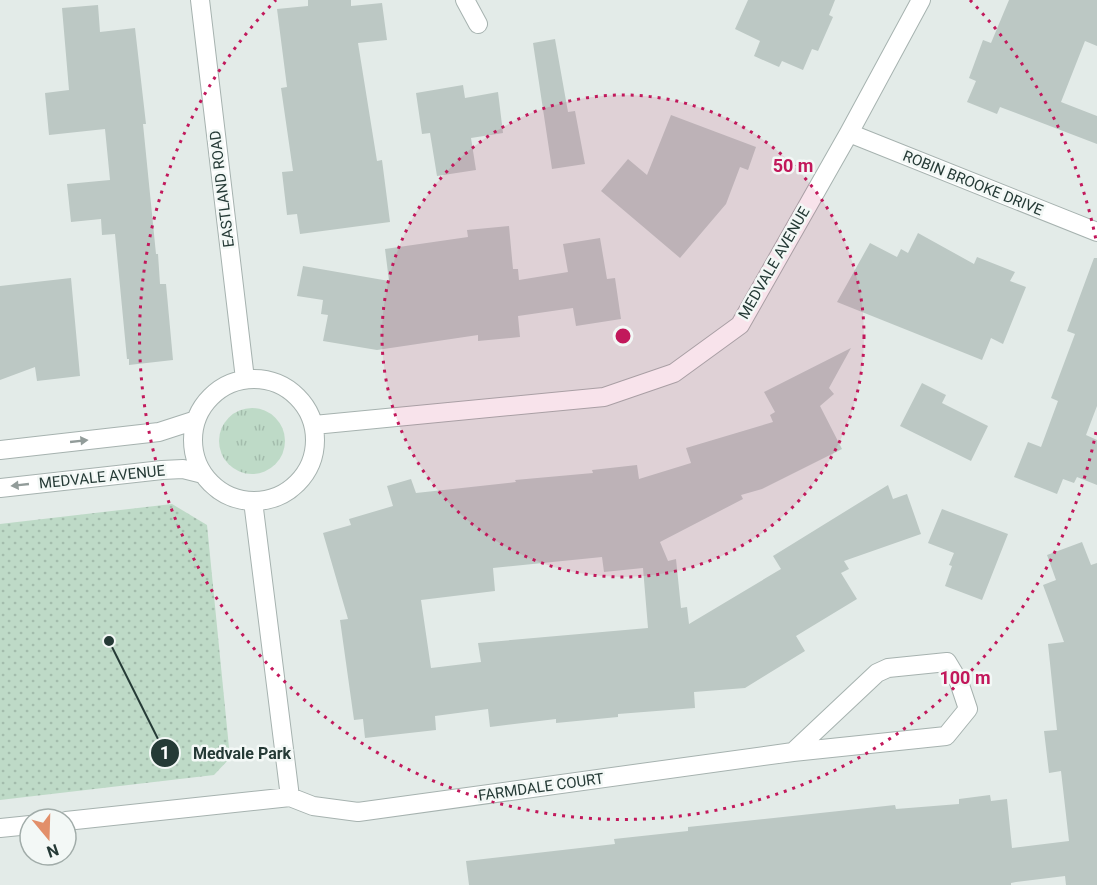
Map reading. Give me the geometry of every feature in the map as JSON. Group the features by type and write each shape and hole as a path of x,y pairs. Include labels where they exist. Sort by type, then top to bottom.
{"street":[{"name":"EASTLAND ROAD","path":"200,0 245,379"},
{"path":"465,0 478,24"},
{"name":"MEDVALE AVENUE","path":"314,425 603,397 674,373 740,325 849,133 921,0"},
{"name":"ROBIN BROOKE DRIVE","path":"849,133 1097,232"},
{"path":"245,379 263,379 280,384 296,394 308,408 314,425 315,443 312,462 303,478 289,490 272,499 254,501 225,494 203,474 195,457 192,439 196,420 203,405 214,393 229,384 245,379"},
{"path":"0,450 159,432 196,420"},
{"name":"MEDVALE AVENUE","path":"0,488 162,470 183,469 203,474"},
{"path":"254,501 290,796"},
{"name":"FARMDALE COURT","path":"78,820 290,796 313,806 358,812 793,752 946,736 968,709 959,682 947,662 888,668 877,673 793,752"},
{"path":"0,828 18,826"}],"green space":[{"path":"252,408 265,411 275,418 282,428 285,441 282,454 275,464 265,471 252,474 239,471 229,464 222,454 219,441 222,428 229,418 239,411"},
{"path":"172,504 207,525 230,758 214,775 0,800 0,524"}],"building":[{"path":"308,0 351,0 351,6 382,3 387,40 358,43 377,161 382,160 390,222 300,234 297,214 287,215 282,172 293,171 281,88 287,87 277,9 308,6"},
{"path":"748,0 835,0 829,15 833,17 818,51 812,49 803,70 782,61 779,67 754,56 760,41 735,29"},
{"path":"1009,0 1097,0 1097,46 1085,41 1061,102 1097,116 1097,144 1000,107 997,114 967,102 976,81 969,78 983,40 991,43"},
{"path":"98,5 100,32 135,28 146,124 143,124 156,254 158,254 160,284 166,284 173,360 129,365 115,234 102,235 101,219 71,222 67,184 110,180 105,129 49,135 45,93 69,90 62,8"},
{"path":"555,39 568,112 575,111 585,164 552,169 533,43"},
{"path":"463,85 465,98 498,92 503,133 471,138 476,170 437,176 430,133 422,134 416,93"},
{"path":"671,115 756,147 748,170 740,167 726,204 680,258 601,191 628,159 647,175"},
{"path":"509,226 513,269 518,269 519,280 568,272 563,244 600,238 607,279 615,278 621,319 576,326 573,308 518,316 520,337 478,341 478,335 377,350 323,341 328,315 321,314 323,300 297,296 303,266 389,281 385,249 468,237 467,230"},
{"path":"918,233 974,264 977,257 1015,272 1010,281 1026,287 1003,344 991,338 982,360 837,302 870,243 897,257 901,249 908,253"},
{"path":"1094,258 1097,258 1097,406 1086,435 1097,440 1097,485 1077,477 1074,483 1063,479 1057,494 1014,477 1028,442 1041,447 1058,401 1051,398 1075,334 1067,331"},
{"path":"71,278 80,376 37,381 35,367 0,380 0,286"},
{"path":"851,348 829,388 834,394 820,406 842,449 762,489 741,495 743,499 660,542 668,561 676,559 681,608 687,607 689,624 781,569 773,556 888,485 893,499 907,494 921,534 844,561 849,569 841,573 857,599 796,636 805,651 745,688 694,692 695,708 618,714 618,717 556,723 556,719 490,727 488,709 435,716 436,730 365,738 363,719 354,720 340,620 348,619 323,533 351,525 349,519 393,506 387,486 411,479 416,493 516,482 515,480 593,473 592,470 637,465 639,479 691,463 686,448 773,422 770,415 775,412 764,392","holes":["602,557 604,572 643,568 648,628 478,643 481,662 431,668 421,600 495,591 493,568"]},
{"path":"922,383 946,395 942,403 988,426 971,461 900,426"},
{"path":"942,509 1008,534 982,600 945,586 954,553 928,543"},
{"path":"1082,542 1091,565 1097,563 1097,885 1066,885 1065,876 1016,882 1011,885 469,885 466,861 615,844 614,839 688,831 688,827 895,805 896,809 959,804 959,799 990,795 991,801 1007,799 1012,848 1069,841 1061,771 1049,773 1044,731 1057,730 1048,644 1064,642 1043,585 1056,580 1047,555"}],"place":[{"name":"Medvale Park","path":"109,641"}]}
